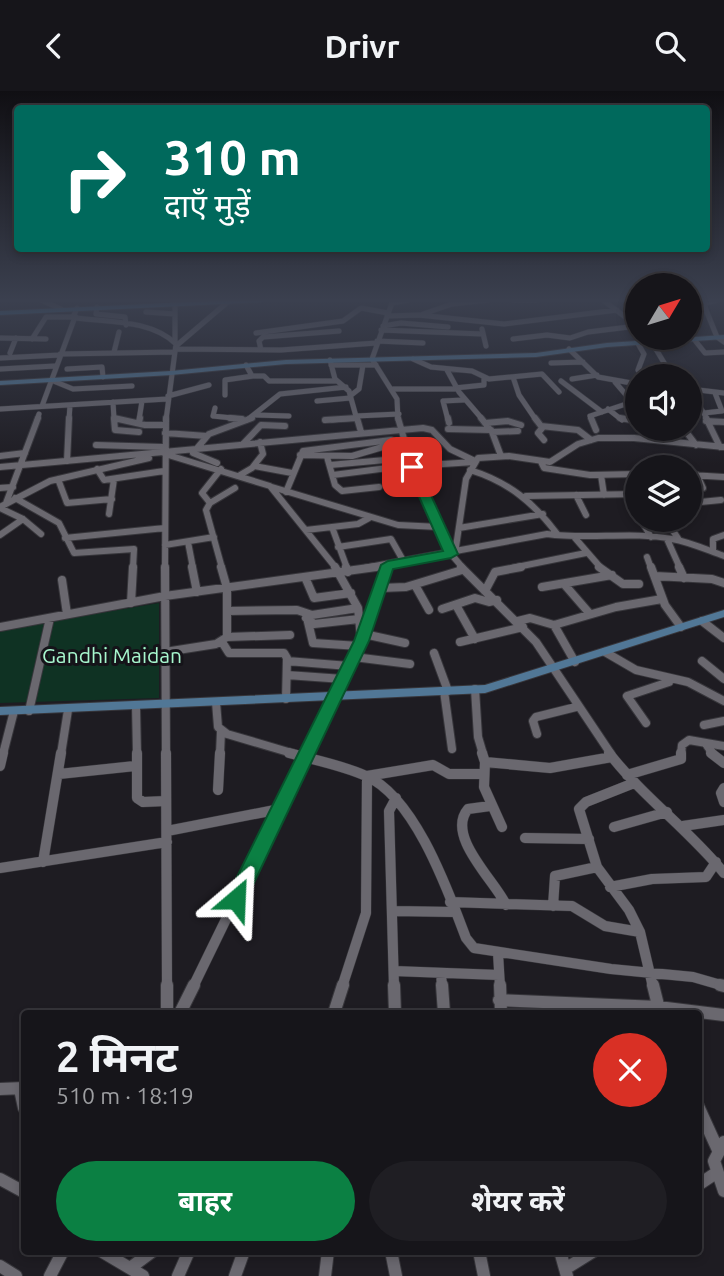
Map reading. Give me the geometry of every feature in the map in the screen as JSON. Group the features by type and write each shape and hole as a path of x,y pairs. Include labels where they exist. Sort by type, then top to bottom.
{"street":[{"path":"0,358 54,355"},
{"path":"42,406 60,355"},
{"path":"65,379 71,355"},
{"path":"167,1010 164,451 167,398 174,355"},
{"path":"375,355 374,362 393,389 399,414 401,441 451,554 462,570 521,624 556,669 576,707 627,775 684,826 724,873"},
{"path":"0,383 171,373 246,365 528,355"},
{"path":"577,355 597,375 625,390"},
{"path":"413,359 447,370 472,371 484,378 544,374 558,393"},
{"path":"331,363 363,365 374,362"},
{"path":"551,363 586,362"},
{"path":"331,363 337,381"},
{"path":"246,365 253,376"},
{"path":"317,401 350,397 359,389 363,365"},
{"path":"0,369 55,366"},
{"path":"68,369 102,367 103,377"},
{"path":"447,370 463,400 492,431 501,456"},
{"path":"572,379 597,375"},
{"path":"225,395 225,380 253,376 264,376 269,381 337,381 346,387 359,432"},
{"path":"513,377 522,398 543,427 578,430 591,440"},
{"path":"393,389 455,389 484,385 484,378"},
{"path":"51,380 71,389 132,386"},
{"path":"561,381 625,421"},
{"path":"615,382 625,383"},
{"path":"0,409 142,401 167,398 209,385"},
{"path":"195,449 207,436 256,415 282,393 346,387"},
{"path":"87,404 90,389"},
{"path":"702,391 724,393"},
{"path":"704,413 722,411 715,393"},
{"path":"463,400 443,401 448,426 492,431 520,428 511,421 485,423"},
{"path":"139,423 142,401"},
{"path":"113,402 115,430 139,432"},
{"path":"67,461 70,405"},
{"path":"596,431 590,416 625,405"},
{"path":"215,408 213,416 246,420"},
{"path":"702,410 723,448"},
{"path":"2,506 13,487 39,414"},
{"path":"325,420 399,414"},
{"path":"256,415 289,416"},
{"path":"114,419 207,436"},
{"path":"706,421 724,422"},
{"path":"243,444 261,425 285,426"},
{"path":"543,427 538,433 544,440"},
{"path":"0,467 399,429 432,430 443,444 474,461"},
{"path":"359,432 401,441"},
{"path":"286,492 300,455 307,450 390,440"},
{"path":"412,467 501,456 541,462 554,461 575,445 591,440 625,440"},
{"path":"300,455 327,457 380,450 401,441"},
{"path":"660,441 723,448"},
{"path":"693,441 696,445"},
{"path":"240,476 254,466 264,452 260,442"},
{"path":"96,445 164,451 369,517 417,528 439,527"},
{"path":"195,449 196,456 234,469 240,476"},
{"path":"380,450 393,486"},
{"path":"2,506 58,479 164,451"},
{"path":"0,456 25,453"},
{"path":"327,457 335,485 342,491 379,487"},
{"path":"330,465 385,460"},
{"path":"451,554 456,547 474,461"},
{"path":"541,462 544,468 601,475 625,474"},
{"path":"254,466 292,473"},
{"path":"333,475 388,468"},
{"path":"97,469 102,479 164,471"},
{"path":"209,503 202,490 221,469"},
{"path":"470,470 491,477 526,496 558,535"},
{"path":"601,475 604,495"},
{"path":"702,476 724,477"},
{"path":"58,479 67,503 112,499"},
{"path":"109,514 114,479"},
{"path":"270,486 344,572"},
{"path":"0,488 13,487"},
{"path":"235,488 209,503 206,510 227,588 228,611 224,640 229,653 281,652 287,661 286,699"},
{"path":"526,496 625,494"},
{"path":"576,495 586,515"},
{"path":"15,498 59,523 71,550 78,555 134,549 131,603"},
{"path":"702,502 721,500"},
{"path":"2,506 41,534"},
{"path":"459,528 543,514"},
{"path":"306,530 358,524 369,517"},
{"path":"0,535 23,519"},
{"path":"332,527 344,572 358,608 361,640"},
{"path":"65,538 165,528"},
{"path":"647,532 650,537"},
{"path":"674,532 679,540"},
{"path":"0,627 165,596 388,565 547,534 575,538 667,538 713,551 724,557"},
{"path":"713,551 713,539 724,535"},
{"path":"165,545 214,537"},
{"path":"575,538 586,553 612,575 626,585 639,584"},
{"path":"667,538 684,578"},
{"path":"338,547 391,539 404,562"},
{"path":"188,542 197,592"},
{"path":"485,591 495,572 586,553"},
{"path":"647,557 663,599 681,627"},
{"path":"181,1010 354,656 388,565"},
{"path":"381,588 415,585 462,570"},
{"path":"542,587 612,575"},
{"path":"654,576 724,583"},
{"path":"305,577 314,598 351,593"},
{"path":"62,580 67,614"},
{"path":"564,584 590,614"},
{"path":"415,585 429,610"},
{"path":"442,608 475,598 489,603 497,600"},
{"path":"460,642 521,624 530,618 554,625 590,614 663,599"},
{"path":"456,605 475,639"},
{"path":"228,611 297,610 304,613 358,608"},
{"path":"304,613 313,643 361,640 405,643"},
{"path":"0,711 334,698 475,689 556,669 724,613"},
{"path":"29,711 50,618"},
{"path":"308,622 359,619"},
{"path":"702,621 724,638"},
{"path":"554,625 576,662"},
{"path":"713,629 724,628"},
{"path":"164,652 224,640 290,635"},
{"path":"605,652 636,670 695,685 724,701"},
{"path":"435,653 446,691 452,748"},
{"path":"354,656 410,664"},
{"path":"287,661 349,666"},
{"path":"702,661 724,679"},
{"path":"287,675 343,679"},
{"path":"646,723 627,696 672,681"},
{"path":"475,689 478,737 485,762 483,774 490,806 502,827"},
{"path":"216,702 221,731 218,790"},
{"path":"136,706 137,798 144,802 166,801"},
{"path":"537,734 533,721 536,717 576,707"},
{"path":"43,862 68,710"},
{"path":"0,766 14,711"},
{"path":"704,725 724,721"},
{"path":"221,731 367,776 384,785 396,798 470,944 498,953 648,974 693,977 724,986"},
{"path":"627,775 681,759 682,745 688,740 724,745"},
{"path":"706,744 709,751 724,763"},
{"path":"485,762 550,768 612,757"},
{"path":"367,776 433,765 449,774 483,774"},
{"path":"59,774 135,766"},
{"path":"335,1010 366,913 367,776"},
{"path":"499,1000 569,1009 659,1010 648,974 640,932 629,910 597,867 580,815 581,805 634,783"},
{"path":"724,788 721,793 724,802"},
{"path":"395,1010 389,811 396,798"},
{"path":"490,806 470,807 463,813 461,822 471,856 494,881 506,905"},
{"path":"167,831 280,809"},
{"path":"614,827 667,812"},
{"path":"684,826 724,820"},
{"path":"525,838 589,839"},
{"path":"0,868 167,842"},
{"path":"610,887 652,879 706,877 716,862"},
{"path":"553,906 555,876 597,867"},
{"path":"393,911 506,905 572,906 604,926 640,932"},
{"path":"498,953 500,1010"},
{"path":"394,971 499,975"},
{"path":"441,973 444,1010"},
{"path":"702,1013 724,1015"},
{"path":"0,1089 21,1089"},
{"path":"702,1113 721,1146 713,1161 724,1191"},
{"path":"702,1182 716,1173"},
{"path":"0,1179 21,1190"},
{"path":"50,1276 61,1255"},
{"path":"108,1255 143,1276"},
{"path":"130,1268 148,1255"},
{"path":"178,1276 187,1255"},
{"path":"235,1276 243,1255"},
{"path":"325,1276 328,1255"},
{"path":"392,1255 396,1276"},
{"path":"480,1255 484,1276"},
{"path":"561,1255 566,1273 589,1255"},
{"path":"0,1266 16,1276"}],"green space":[{"name":"Gandhi Maidan","path":"159,603 159,698 0,703 0,630"}],"route":[{"path":"236,899 362,641 388,565 451,554 412,467"}]}
